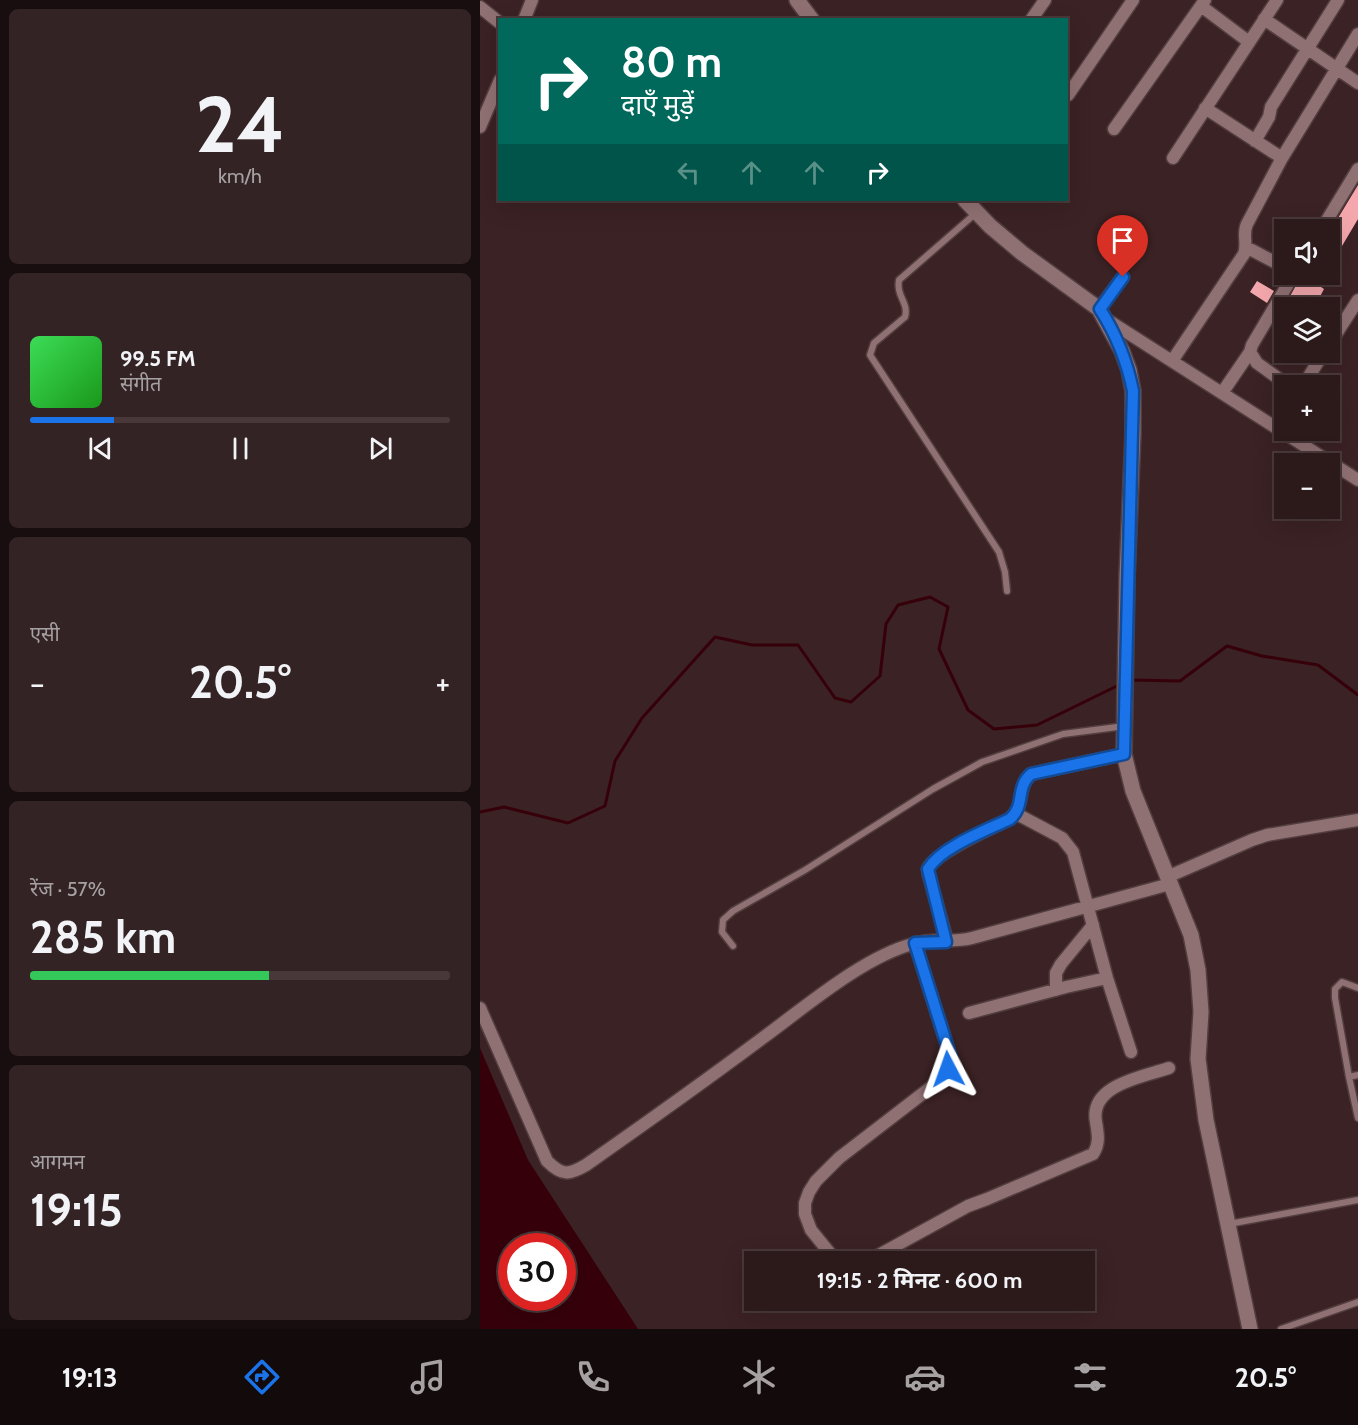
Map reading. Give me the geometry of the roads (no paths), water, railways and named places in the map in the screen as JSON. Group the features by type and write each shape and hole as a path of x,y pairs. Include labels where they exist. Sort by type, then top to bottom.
{"street":[{"path":"526,18 532,0"},
{"path":"797,0 810,18"},
{"path":"1032,18 1045,0"},
{"path":"1068,95 1133,0"},
{"path":"1173,158 1277,0"},
{"path":"1255,141 1269,117 1270,107 1338,0"},
{"path":"1114,129 1203,3 1249,42"},
{"path":"480,7 498,21"},
{"path":"1264,19 1358,83"},
{"path":"1172,361 1246,247 1244,230 1282,158 1358,34"},
{"path":"480,127 498,85"},
{"path":"1205,108 1282,158"},
{"path":"1328,219 1358,169"},
{"path":"965,201 1022,253 1103,314 1172,361 1274,425"},
{"path":"1246,247 1274,262"},
{"path":"1103,314 1123,277"},
{"path":"1222,393 1250,352 1287,285"},
{"path":"1340,328 1358,300"},
{"path":"1103,314 1122,351 1133,391 1124,754 1133,791 1191,935 1198,970 1201,1012 1198,1059 1206,1120 1242,1302 1250,1329"},
{"path":"1250,352 1257,363 1274,375"},
{"path":"1297,441 1358,480"},
{"path":"946,942 928,869 932,863 950,850 1010,819 1016,813 1021,801 1022,787 1031,774 1124,754"},
{"path":"1016,813 1067,842 1073,852 1107,978 1131,1052"},
{"path":"480,1008 547,1161 555,1169 565,1174 575,1172 676,1103 824,993 875,960 915,943 958,942 1089,907 1168,880 1267,835 1358,820"},
{"path":"1056,990 1056,973 1061,964 1093,925"},
{"path":"828,1251 811,1230 805,1214 805,1203 816,1180 839,1158 939,1081 948,1069 951,1058 915,943"},
{"path":"969,1013 1107,978"},
{"path":"886,1251 968,1206 1093,1154 1098,1147 1094,1113 1097,1102 1103,1094 1168,1068"}],"lane":[{"path":"977,212 899,280 900,296 906,306 905,317 874,343 870,355 999,552 1005,572 1007,591"},
{"path":"733,946 722,932 723,920 733,911 805,870 933,789 982,762 1047,739 1074,732 1125,726"},
{"path":"1358,988 1342,982 1335,989 1358,1118"},
{"path":"1349,1077 1358,1075"},
{"path":"1228,1224 1358,1200"},
{"path":"1281,1329 1358,1302"}],"waterway":[{"path":"480,812 504,807 568,823 605,806 615,761 642,718 715,637 752,645 798,645 835,698 851,702 880,676 886,624 898,605 930,597 948,607 939,649 968,710 994,729 1037,725 1119,685"},
{"path":"1131,680 1180,681 1227,646 1262,656 1318,665 1358,695"}]}
